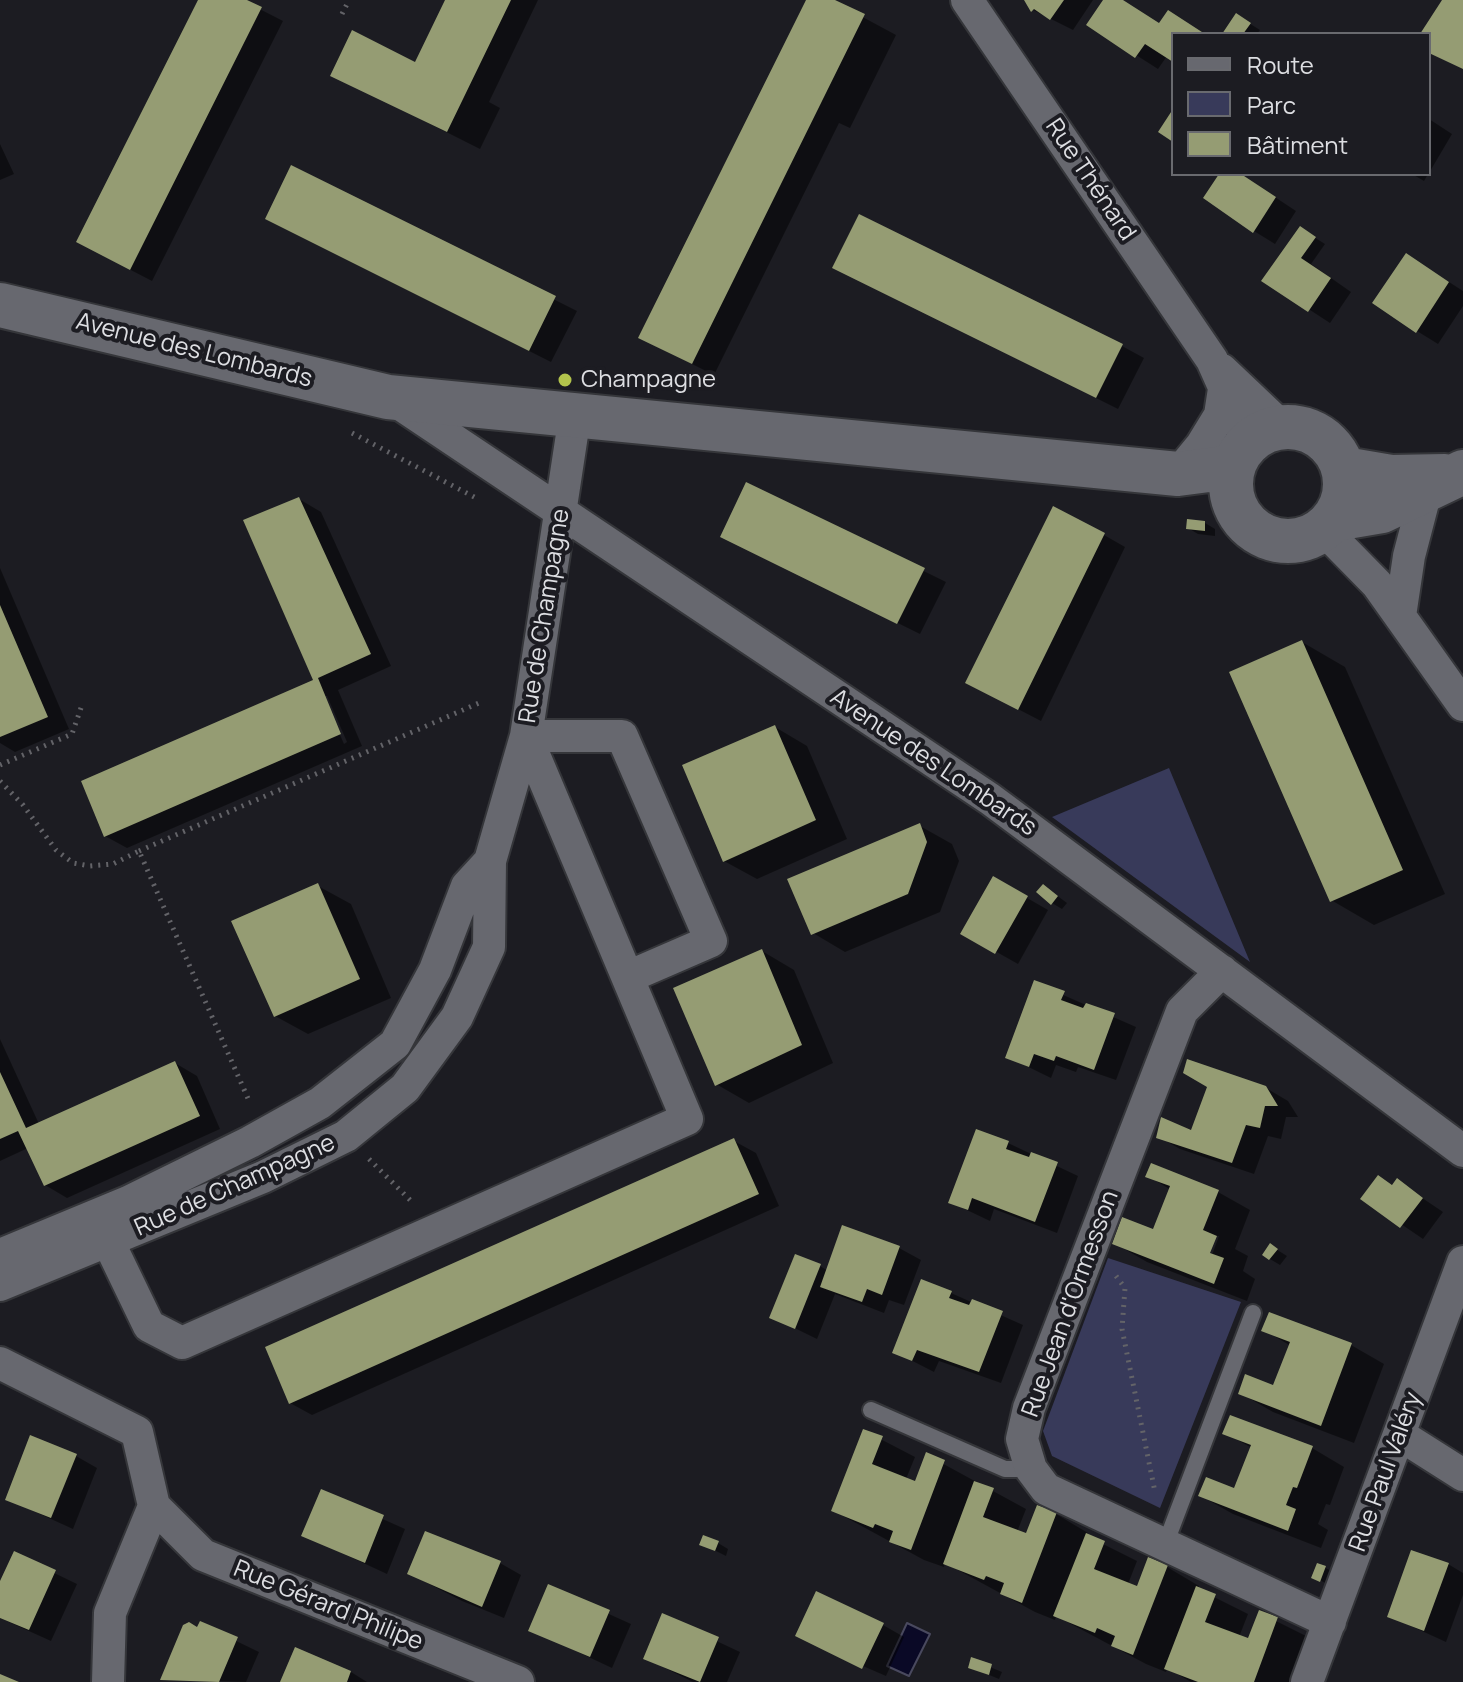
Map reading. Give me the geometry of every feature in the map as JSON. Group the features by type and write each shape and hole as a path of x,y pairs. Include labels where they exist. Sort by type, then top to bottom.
{"street":[{"name":"Rue Thénard","path":"967,0 1218,374 1254,445"},
{"name":"Avenue des Lombards","path":"0,305 388,397 1178,474 1254,445"},
{"path":"1178,474 1201,446 1220,415 1218,374"},
{"name":"Avenue des Lombards","path":"388,397 990,799 1463,1151"},
{"name":"Rue de Champagne","path":"0,1285 109,1243 263,1177 346,1136 405,1088 457,1017 489,947 490,861 526,736 575,415"},
{"path":"1330,525 1345,496 1344,469 1332,446 1309,430 1254,445 1230,489 1236,511 1252,530 1275,541 1300,541 1330,525 1382,511 1448,480"},
{"path":"1344,469 1391,477 1448,480"},
{"name":"Avenue des Lombards","path":"1178,474 1236,511"},
{"path":"1400,616 1409,556 1448,480"},
{"path":"1330,525 1377,584 1463,705"},
{"path":"109,1243 149,1326 182,1343 687,1119 526,736 622,736 711,941 628,977"},
{"name":"Rue de Champagne","path":"0,1255 128,1202 250,1142 320,1103 395,1044 435,970 467,886 490,861"},
{"name":"Rue Jean d'Ormesson","path":"1031,1469 1022,1439 1029,1408 1182,1011 1222,971"},
{"name":"Rue Paul Valéry","path":"1307,1682 1463,1262"},
{"path":"0,1363 137,1432 154,1506 110,1613 108,1682"},
{"path":"1400,1435 1463,1475"},
{"path":"1031,1469 1046,1489 1330,1622"},
{"name":"Rue Gérard Philipe","path":"154,1506 203,1555 518,1682"}],"lane":[{"path":"1165,1545 1253,1313"},
{"path":"871,1410 1005,1469 1031,1469"}],"path":[{"path":"342,14 349,0"},
{"path":"0,781 23,805 56,850 73,863 90,866 113,864 479,703"},
{"path":"0,765 72,734 82,705"},
{"path":"139,851 256,1115"},
{"path":"346,1136 438,1228"},
{"path":"1093,1242 1125,1288 1122,1329 1165,1545"}],"green space":[{"path":"1169,768 1250,962 1052,817"},
{"path":"1108,1258 1241,1302 1160,1508 1052,1456 1043,1431"}],"shaded area":[{"path":"907,1623 930,1634 909,1676 887,1666"}],"building":[{"path":"198,0 247,0 262,7 130,270 76,242"},
{"path":"445,0 511,0 447,132 330,76 352,30 415,62"},
{"path":"806,0 835,0 865,14 692,364 638,338"},
{"path":"1024,0 1064,0 1050,20 1034,9 1031,12"},
{"path":"1103,0 1123,0 1159,23 1168,10 1202,32 1171,32 1171,61 1145,44 1135,58 1086,25"},
{"path":"1442,0 1463,0 1463,69 1431,54 1431,32 1421,32"},
{"path":"1236,13 1251,23 1244,32 1223,32"},
{"path":"1171,112 1171,141 1158,132"},
{"path":"291,165 556,296 529,351 265,219"},
{"path":"1218,176 1244,176 1276,197 1253,233 1203,198"},
{"path":"859,214 1123,344 1096,398 832,268"},
{"path":"1300,226 1316,237 1301,258 1331,278 1308,312 1261,281"},
{"path":"1406,253 1449,282 1416,333 1372,303"},
{"path":"746,482 925,568 897,624 720,537"},
{"path":"299,497 371,654 318,678 341,734 104,837 81,781 313,680 243,520"},
{"path":"1053,506 1105,533 1018,710 965,683"},
{"path":"1187,519 1205,521 1205,531 1186,529"},
{"path":"0,605 48,717 0,737"},
{"path":"1302,640 1403,870 1330,902 1229,672"},
{"path":"775,725 816,820 723,862 682,765"},
{"path":"920,823 927,842 908,894 811,935 787,879"},
{"path":"993,876 1028,896 995,954 960,934"},
{"path":"318,883 360,979 274,1017 231,921"},
{"path":"1043,884 1058,896 1051,905 1036,892"},
{"path":"762,949 802,1045 715,1086 673,988"},
{"path":"1034,980 1065,991 1061,1000 1083,1008 1086,1003 1115,1013 1094,1070 1056,1056 1054,1061 1034,1054 1029,1067 1005,1058"},
{"path":"1187,1059 1266,1086 1278,1106 1265,1106 1260,1128 1246,1125 1232,1163 1156,1138 1161,1117 1191,1130 1207,1087 1183,1073"},
{"path":"175,1061 200,1116 44,1186 18,1131 0,1139 0,1072 26,1128"},
{"path":"976,1129 1009,1141 1006,1149 1029,1157 1031,1152 1058,1162 1035,1222 972,1198 968,1210 948,1203"},
{"path":"734,1138 759,1194 289,1404 265,1347"},
{"path":"1151,1163 1219,1190 1203,1230 1217,1236 1210,1253 1224,1258 1214,1284 1112,1244 1122,1217 1153,1229 1170,1186 1145,1177"},
{"path":"1378,1175 1392,1185 1397,1178 1423,1198 1400,1228 1360,1199"},
{"path":"842,1225 900,1246 882,1295 867,1289 862,1302 820,1287"},
{"path":"1270,1243 1278,1249 1269,1260 1262,1255"},
{"path":"795,1254 821,1264 795,1329 769,1318"},
{"path":"921,1279 952,1291 949,1298 969,1305 972,1299 1003,1311 979,1372 917,1350 912,1361 892,1353"},
{"path":"1269,1312 1352,1343 1321,1426 1238,1394 1245,1374 1273,1385 1290,1342 1261,1331"},
{"path":"1230,1415 1313,1446 1297,1488 1293,1487 1286,1505 1296,1509 1288,1531 1198,1496 1206,1477 1234,1488 1251,1445 1222,1434"},
{"path":"863,1429 883,1436 872,1464 915,1481 926,1452 945,1460 911,1550 889,1542 893,1531 875,1524 873,1528 831,1511"},
{"path":"30,1435 77,1454 51,1518 5,1500"},
{"path":"974,1481 994,1488 983,1517 1026,1533 1037,1505 1057,1512 1022,1603 1000,1594 1004,1583 986,1576 984,1580 943,1564"},
{"path":"321,1489 384,1515 365,1563 301,1536"},
{"path":"425,1531 501,1561 482,1607 407,1574"},
{"path":"1086,1533 1105,1541 1094,1569 1137,1586 1148,1557 1168,1565 1133,1655 1111,1646 1115,1636 1097,1628 1095,1633 1053,1616"},
{"path":"703,1535 719,1541 715,1551 699,1545"},
{"path":"1411,1550 1449,1563 1424,1631 1387,1617"},
{"path":"14,1551 56,1570 29,1630 0,1618 0,1581"},
{"path":"1317,1563 1326,1566 1320,1582 1311,1578"},
{"path":"548,1584 610,1610 590,1657 528,1631"},
{"path":"1196,1586 1216,1594 1205,1622 1248,1638 1259,1610 1278,1617 1254,1682 1198,1682 1164,1669"},
{"path":"816,1591 884,1623 862,1669 795,1636"},
{"path":"662,1613 719,1637 700,1682 643,1659"},
{"path":"200,1621 238,1637 219,1682 160,1680 183,1625 189,1622 197,1627"},
{"path":"295,1647 351,1671 347,1682 280,1682"},
{"path":"971,1657 992,1664 989,1675 968,1668"},
{"path":"0,1674 19,1682 0,1682"}],"place":[{"name":"Champagne","path":"565,380"}]}
